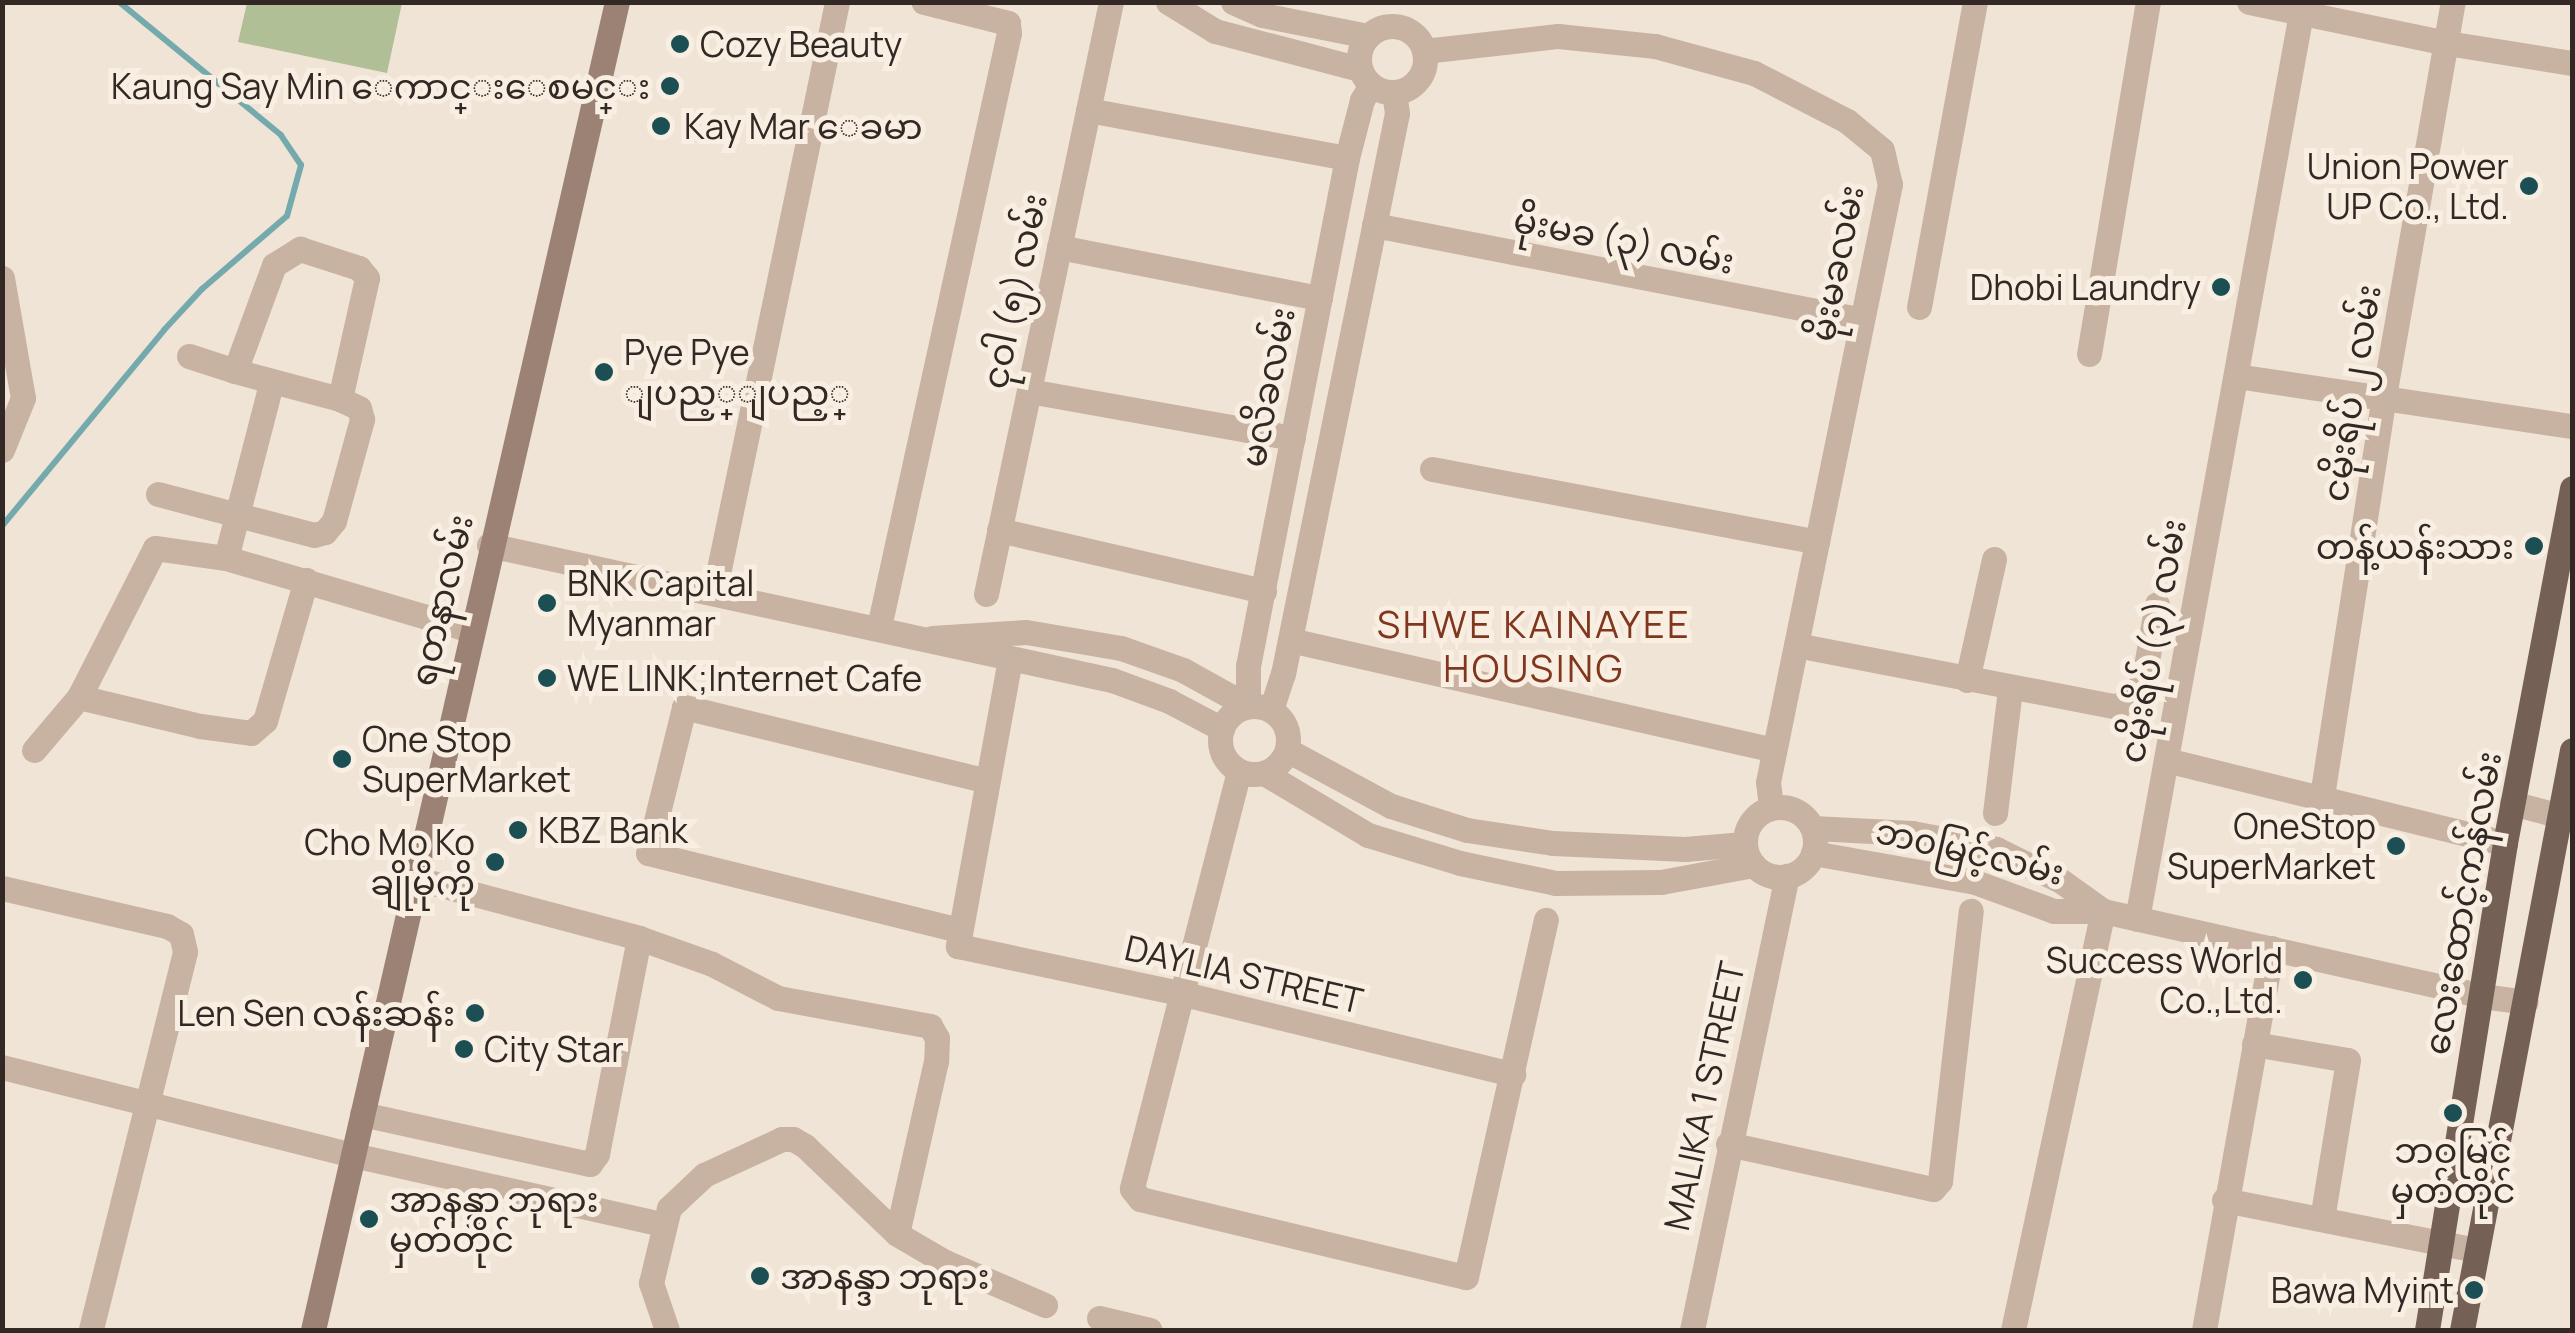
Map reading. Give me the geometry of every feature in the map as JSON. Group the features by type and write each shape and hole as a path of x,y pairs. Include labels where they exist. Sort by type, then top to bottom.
{"main road":[{"name":"ရတနာလမ်း","path":"312,1330 617,2"},
{"name":"လေးထောင့်ကန်လမ်း","path":"2426,1330 2505,843 2572,488"},
{"path":"2462,1330 2526,1002 2567,818 2572,750"}],"street":[{"path":"714,592 837,2"},
{"path":"879,627 1009,33 1008,23 924,2"},
{"name":"ငုဝါ (၅) လမ်း","path":"986,594 1111,2"},
{"path":"1168,2 1216,31 1375,82 1406,90 1422,74 1424,51 1414,34 1396,26 1368,36 1262,15 1234,2"},
{"path":"1918,308 1974,2"},
{"path":"2089,354 2148,2"},
{"path":"2249,2 2302,8 2446,43 2572,63"},
{"name":"ငမိုးရိပ် ၂ လမ်း","path":"2322,796 2384,396 2454,2"},
{"name":"ငမိုးရိပ် (၃) လမ်း","path":"2138,918 2302,8"},
{"path":"1368,36 1358,57 1375,82"},
{"name":"မိုးမခလမ်း","path":"1424,51 1558,36 1655,46 1754,73 1847,121 1882,150 1890,184 1774,750 1768,782 1772,807"},
{"name":"မလိခလမ်း","path":"1375,82 1396,113 1290,640 1260,708 1248,666 1347,158 1362,100 1375,82"},
{"path":"1088,110 1347,158"},
{"name":"မိုးမခ (၃) လမ်း","path":"1374,224 1861,320"},
{"path":"1059,247 1320,298"},
{"path":"235,371 274,265 300,250 325,254 359,268 367,278 340,399"},
{"path":"2,278 23,398 2,450"},
{"path":"158,494 314,535 325,532 334,521 362,419 358,408 340,399 271,384 189,356"},
{"path":"2236,376 2572,426"},
{"path":"226,558 271,384"},
{"path":"1029,391 1293,438"},
{"path":"1432,469 1817,542"},
{"path":"999,530 1264,591"},
{"path":"490,545 1112,680 1169,701 1222,729"},
{"path":"34,750 79,697 155,548 226,558 470,630"},
{"path":"1966,680 1994,559"},
{"path":"79,697 200,726 251,732 264,721 306,580"},
{"path":"1796,645 2118,707 2143,683 2157,604"},
{"path":"932,638 1026,632 1121,648 1183,670 1260,708 1286,728 1287,750 1282,760 1252,772"},
{"path":"1290,640 1774,750"},
{"path":"959,938 1010,660"},
{"path":"1995,812 2010,689"},
{"name":"DAYLIA STREET","path":"988,781 684,707 648,853 959,938 1513,1074"},
{"path":"1260,708 1232,714 1222,729 1221,748 1252,772 1368,835 1460,863 1556,883 1661,882 1749,855"},
{"path":"1287,750 1390,806 1468,830 1554,843 1749,855 1774,877 1787,876 1805,866 1813,841 1796,810 1772,807 1751,820 1749,855"},
{"path":"2166,760 2505,843"},
{"path":"1252,772 1184,994 1134,1196 1466,1277 1546,920"},
{"path":"2512,803 2567,818"},
{"name":"ဘ၀မြင့်လမ်း","path":"1813,841 1912,833 1996,849 2061,881 2103,910"},
{"name":"ဘ၀မြင့်လမ်း","path":"1813,841 1975,882 2054,911 2103,910"},
{"name":"MALIKA 1 STREET","path":"1692,1330 1787,876"},
{"path":"414,878 639,938 712,964 778,998 930,1026 937,1038 936,1061 897,1234"},
{"path":"2,888 167,926 181,934 185,952 91,1330"},
{"path":"2012,1330 2103,910 2482,996 2526,1002"},
{"path":"1728,1144 1933,1190 1940,1182 1971,911"},
{"path":"362,1114 590,1164 597,1154 639,938"},
{"path":"2204,1330 2224,1200 2272,948"},
{"path":"2254,1044 2348,1060 2322,1218"},
{"path":"2,1066 352,1155 662,1224"},
{"path":"668,1330 652,1283 662,1224 681,1194 704,1175 767,1144 793,1139 897,1234 945,1262 1045,1305"},
{"path":"2224,1200 2476,1250"},
{"path":"1099,1318 1150,1330"}],"green space":[{"path":"247,3 402,3 387,73 238,42"}],"waterway":[{"path":"2,526 164,330 202,289 287,216 301,165 281,135 119,2"}],"place":[{"name":"Cozy Beauty","path":"680,44"},
{"name":"Kaung Say Min ေကာင္းေစမင္း","path":"670,86"},
{"name":"Kay Mar ေခမာ","path":"661,126"},
{"name":"Union Power UP Co., Ltd.","path":"2529,186"},
{"name":"Dhobi Laundry","path":"2221,287"},
{"name":"Pye Pye ျပည့္ျပည့္","path":"604,372"},
{"name":"တန့်ယန်းသား","path":"2534,546"},
{"name":"BNK Capital Myanmar","path":"547,603"},
{"name":"WE LINK;Internet Cafe","path":"547,678"},
{"name":"One Stop SuperMarket","path":"342,759"},
{"name":"KBZ Bank","path":"518,830"},
{"name":"OneStop SuperMarket","path":"2396,846"},
{"name":"Cho Mo Ko ချိုမိုကို","path":"495,862"},
{"name":"Success World Co.,Ltd.","path":"2303,980"},
{"name":"Len Sen လန်းဆန်း","path":"475,1013"},
{"name":"City Star","path":"464,1049"},
{"name":"ဘဝမြင့် မှတ်တိုင်","path":"2453,1113"},
{"name":"အာနန္ဒာ ဘုရား မှတ်တိုင်","path":"369,1219"},
{"name":"အာနန္ဒာ ဘုရား","path":"760,1276"},
{"name":"Bawa Myint","path":"2474,1290"}],"district":[{"name":"SHWE KAINAYEE HOUSING","path":"1534,646"}]}
